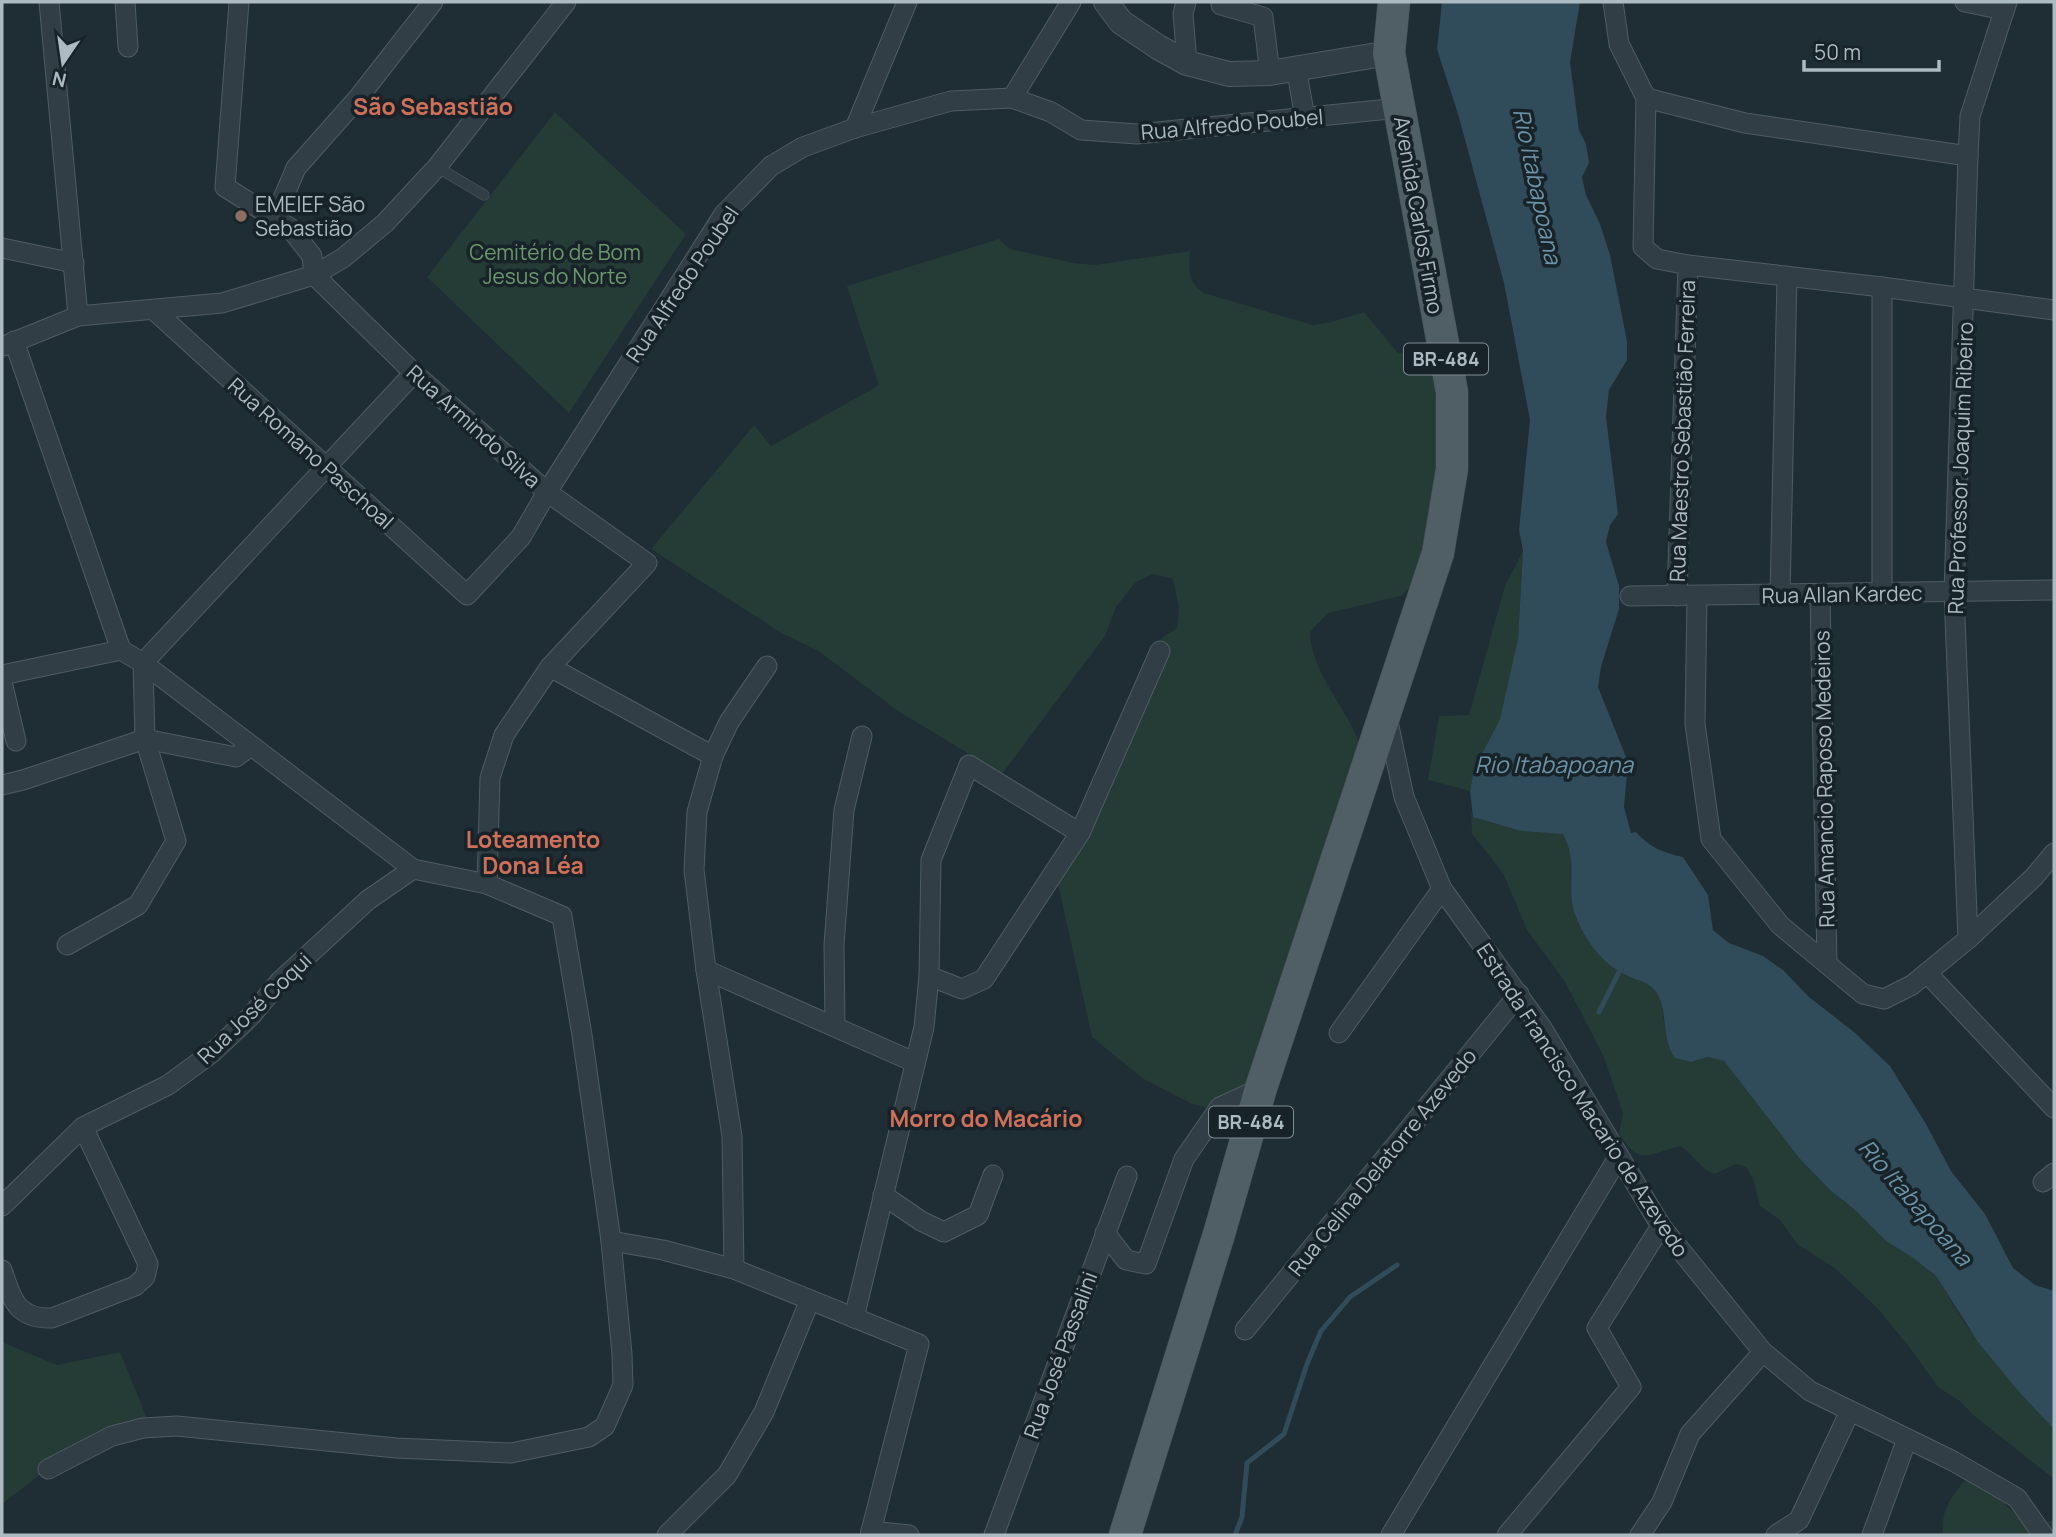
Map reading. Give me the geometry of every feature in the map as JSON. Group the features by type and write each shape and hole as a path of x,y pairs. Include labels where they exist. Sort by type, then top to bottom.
{"main road":[{"name":"Avenida Carlos Firmo","path":"1386,712 1438,553 1452,469 1452,392 1389,53 1394,2"},
{"name":"BR-484","path":"1125,1535 1219,1234 1261,1088 1386,712"}],"street":[{"path":"50,2 78,316"},
{"path":"125,2 128,47"},
{"path":"239,2 225,187 290,228 312,256 314,275"},
{"path":"275,217 296,168 358,98 433,2"},
{"path":"48,1469 112,1436 143,1428 177,1426 396,1448 511,1453 589,1437 605,1426 623,1385 611,1241 562,916 487,884 412,869 143,663 121,650 8,344 78,316 222,303 314,275 343,258 385,223 437,167 566,2"},
{"path":"855,128 907,2"},
{"path":"1012,98 1072,2"},
{"path":"1106,2 1121,22 1187,63 1229,74 1270,73 1389,53"},
{"path":"1186,2 1183,14 1187,63"},
{"path":"1223,2 1221,5 1264,17 1270,73"},
{"path":"1613,2 1619,44 1646,97 1643,247 1657,259 2054,310"},
{"path":"1965,2 2005,6"},
{"name":"Rua Professor Joaquim Ribeiro","path":"1968,939 1954,593 1968,156 1970,116 2005,6"},
{"path":"1296,67 1305,118"},
{"path":"1646,97 1745,123 1968,156"},
{"name":"Rua Alfredo Poubel","path":"467,595 521,537 724,214 771,166 803,146 951,101 1012,98 1051,111 1081,130 1137,134 1400,107"},
{"path":"2,248 74,263"},
{"name":"Rua Maestro Sebastião Ferreira","path":"1688,265 1687,596 1695,724 1711,839 1780,925 1863,994 1884,999 1912,985 1968,939 2034,877 2054,853"},
{"name":"Rua Armindo Silva","path":"314,275 414,373 547,492 646,563 550,667"},
{"path":"1780,595 1787,276"},
{"path":"1882,287 1882,594"},
{"name":"Rua Romano Paschoal","path":"155,311 467,595"},
{"path":"67,945 138,905 176,841 145,739 143,663 414,373"},
{"name":"Rua Allan Kardec","path":"1630,596 2054,590"},
{"name":"Rua Amancio Raposo Medeiros","path":"1820,594 1827,964"},
{"path":"2,675 121,650"},
{"path":"929,976 962,989 984,979 1080,833 1160,651"},
{"path":"734,1269 732,1136 706,970 694,870 698,812 713,756 729,722 767,666"},
{"path":"487,884 490,778 503,735 550,667 713,756"},
{"path":"2,682 16,741"},
{"name":"Estrada Francisco Macario de Azevedo","path":"1386,712 1404,797 1441,890 1542,1028 1661,1226 1763,1352 1810,1391 1953,1461 2017,1498 2043,1535"},
{"path":"835,1026 834,945 844,810 862,736"},
{"path":"2,785 145,739 236,757 251,746"},
{"path":"854,1318 924,1027 929,976 931,860 970,765 1080,833"},
{"name":"Rua José Coqui","path":"2,1206 83,1127 168,1085 213,1052 251,1016 280,981 368,900 412,869"},
{"path":"1339,1033 1441,890"},
{"path":"706,970 914,1062"},
{"path":"1927,973 2054,1108"},
{"name":"Rua Celina Delatorre Azevedo","path":"1245,1330 1519,994"},
{"path":"1105,1233 1126,1260 1146,1264 1184,1159 1220,1107 1261,1088"},
{"path":"2,1270 14,1302 23,1312 37,1318 52,1318 135,1286 145,1278 148,1264 83,1127"},
{"path":"1391,1535 1619,1156"},
{"path":"883,1195 921,1222 944,1232 978,1215 993,1175"},
{"name":"Rua José Passalini","path":"994,1535 1127,1176"},
{"path":"1507,1535 1630,1387 1597,1328 1661,1226"},
{"path":"611,1241 663,1250 734,1269 919,1344 871,1533 909,1535"},
{"path":"667,1535 727,1475 764,1412 810,1300"},
{"path":"1640,1535 1662,1502 1690,1434 1763,1352"},
{"path":"1776,1535 1799,1520 1850,1411"},
{"path":"1872,1535 1907,1439"}],"lane":[{"path":"437,167 484,195"}],"green space":[{"name":"Cemitério de Bom Jesus do Norte","path":"555,112 686,234 569,413 427,277"},
{"path":"999,239 1010,249 1094,265 1190,251 1192,280 1204,293 1313,325 1364,312 1398,353 1445,347 1433,566 1401,596 1328,613 1310,632 1318,665 1352,726 1365,756 1248,1104 1233,1114 1192,1104 1142,1078 1092,1037 1055,871 1148,661 1163,637 1177,628 1179,608 1173,579 1152,574 1135,583 1116,607 1105,636 1002,774 898,711 817,650 783,634 651,549 754,425 771,446 879,385 847,286"},
{"path":"1523,551 1518,639 1500,719 1474,769 1470,791 1428,780 1439,716 1469,715 1505,586"},
{"path":"1471,812 1473,817 1521,831 1563,833 1571,856 1571,896 1580,926 1596,952 1611,966 1647,984 1656,992 1662,1008 1667,1042 1675,1058 1691,1062 1708,1057 1724,1061 1799,1158 1831,1191 1854,1209 1886,1241 1936,1276 1965,1324 2054,1429 2054,1479 1973,1415 1961,1402 1938,1387 1878,1309 1835,1268 1798,1245 1780,1220 1760,1206 1754,1182 1746,1167 1736,1164 1715,1174 1680,1146 1652,1155 1638,1154 1632,1150 1619,1133 1623,1113 1603,1055 1565,982 1527,930 1503,873 1472,834"},
{"path":"2,1342 57,1365 120,1352 150,1426 49,1468 2,1504"},
{"path":"1973,1472 2021,1520 2035,1525 2054,1520 2054,1535 1943,1535 1946,1508"}],"water":[{"name":"Rio Itabapoana","path":"1442,2 1580,2 1570,62 1579,130 1586,144 1589,163 1582,177 1586,195 1600,224 1610,255 1627,341 1627,360 1609,390 1606,417 1618,514 1610,525 1606,542 1619,586 1619,609 1601,667 1598,687 1628,762 1624,807 1631,833 1636,832 1657,849 1683,857 1708,895 1713,930 1729,943 1763,956 1783,970 1809,997 1854,1032 1890,1066 1951,1171 1985,1214 2013,1268 2035,1285 2054,1291 2054,1429 1978,1342 1936,1276 1886,1241 1854,1209 1831,1191 1799,1158 1724,1061 1708,1057 1691,1062 1675,1058 1670,1050 1660,999 1656,992 1647,984 1611,966 1596,952 1580,926 1571,897 1571,857 1563,834 1521,831 1473,817 1470,791 1474,769 1500,719 1518,639 1523,551 1519,530 1530,420 1504,283 1458,114 1437,49"}],"waterway":[{"path":"1599,1012 1621,968"},
{"path":"1235,1535 1242,1517 1247,1463 1284,1434 1321,1331 1350,1297 1397,1265"}],"place":[{"name":"EMEIEF São Sebastião","path":"241,216"}],"district":[{"name":"São Sebastião","path":"433,106"},
{"name":"Loteamento Dona Léa","path":"533,852"},
{"name":"Morro do Macário","path":"986,1118"}]}
